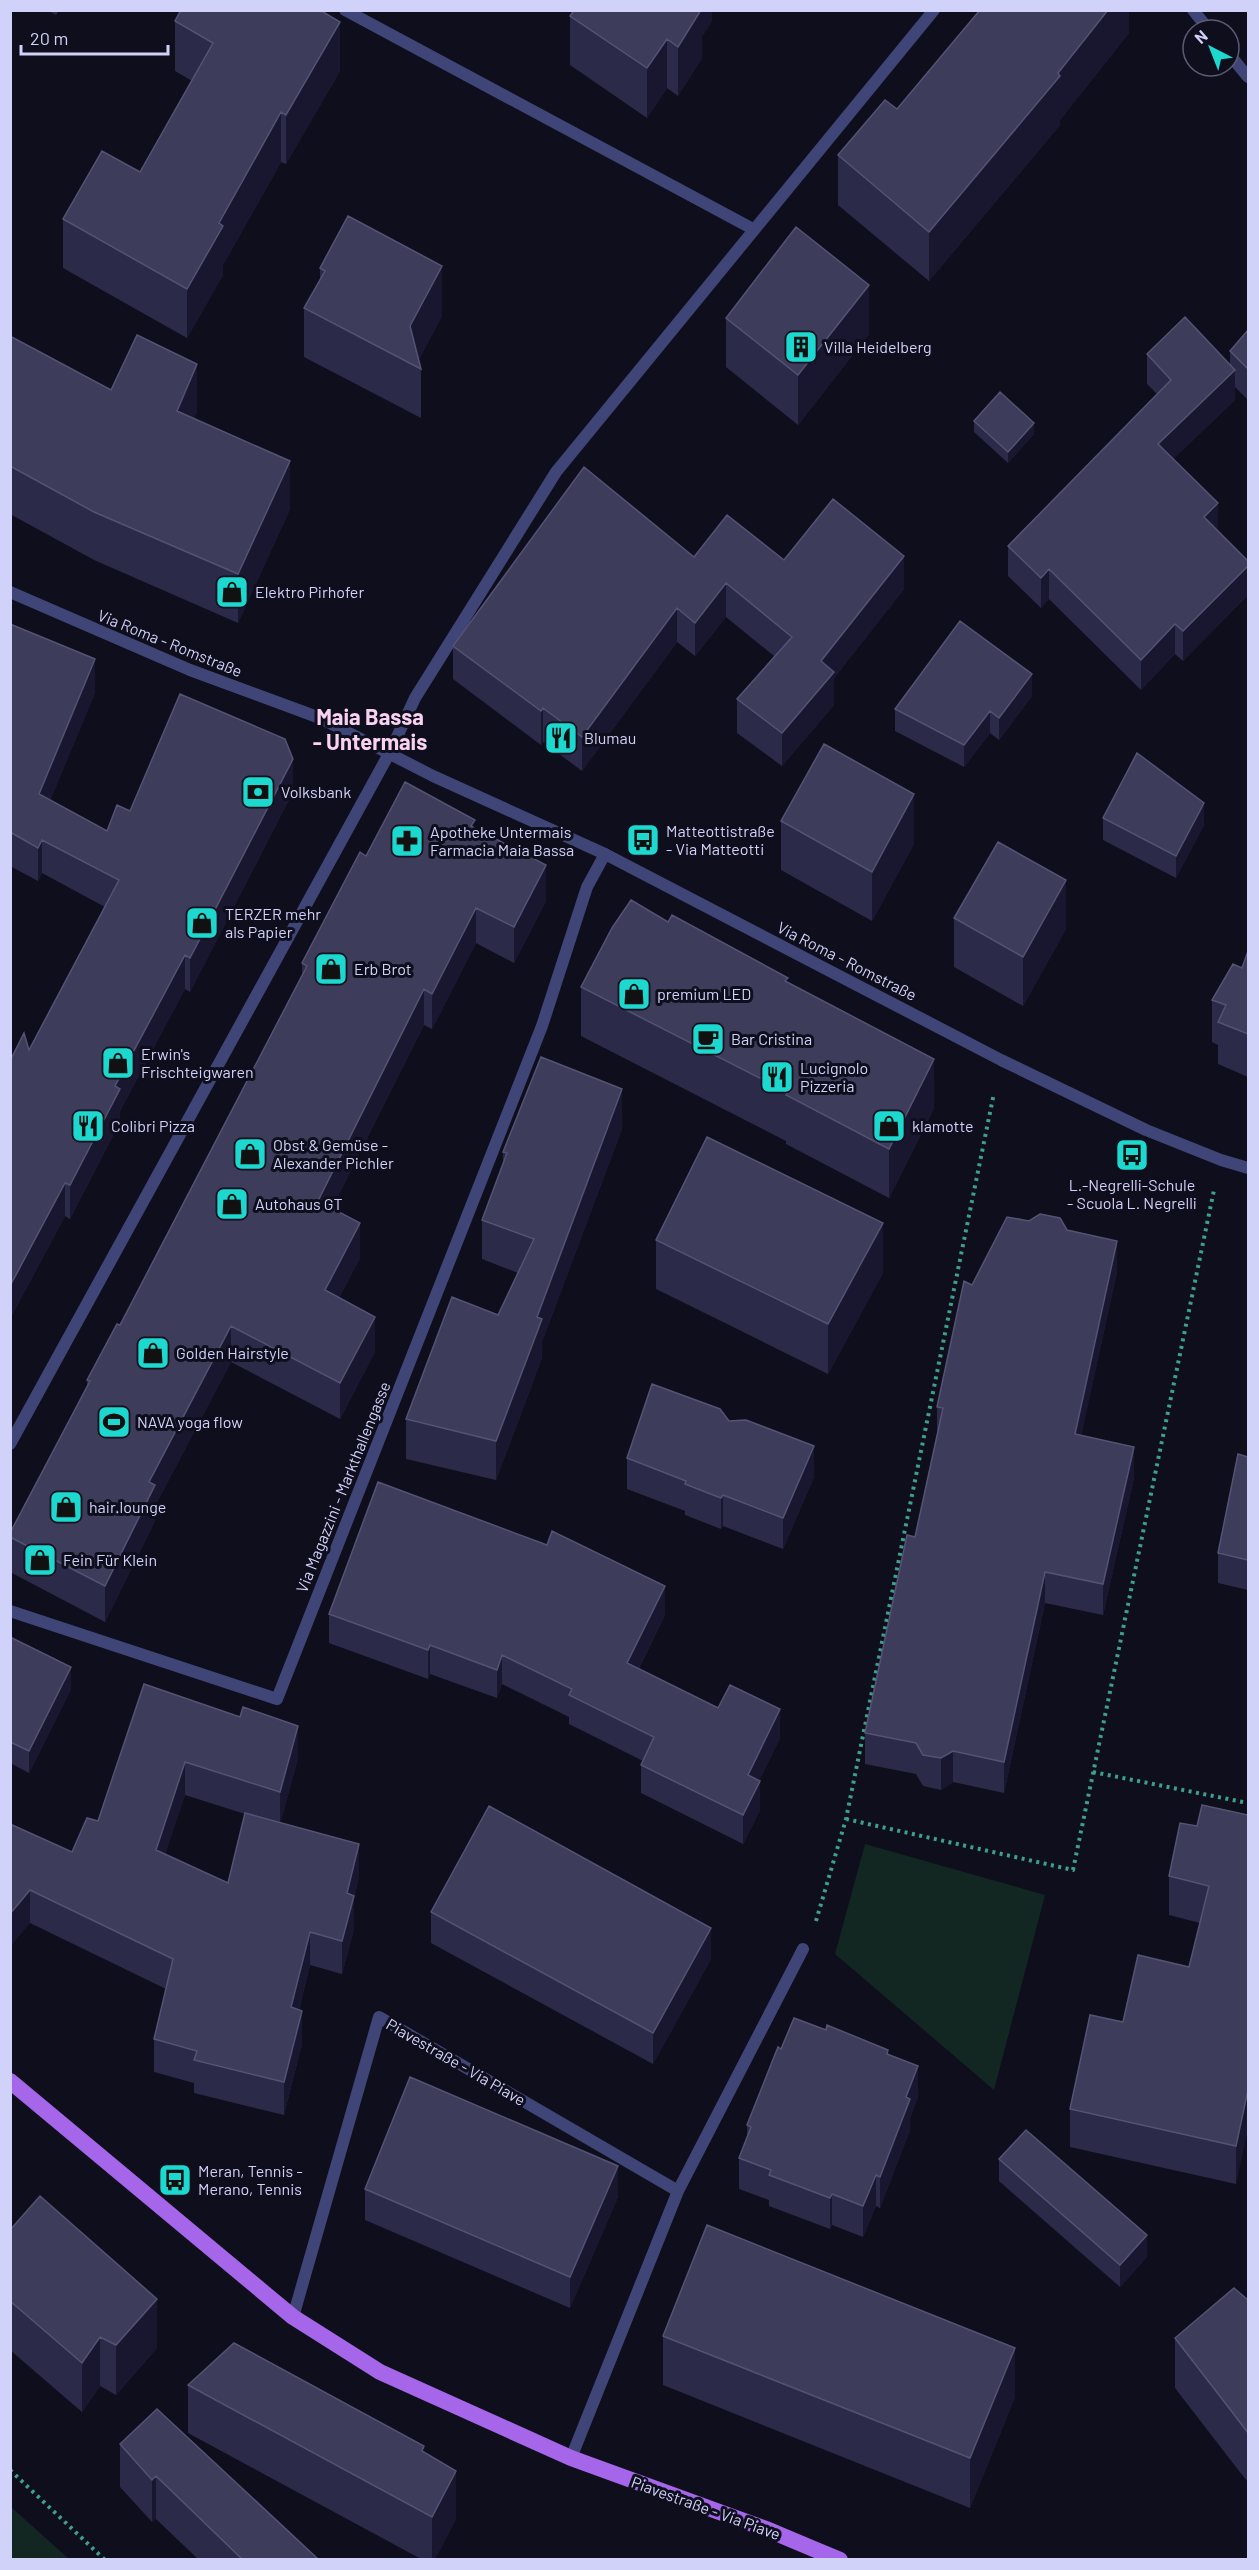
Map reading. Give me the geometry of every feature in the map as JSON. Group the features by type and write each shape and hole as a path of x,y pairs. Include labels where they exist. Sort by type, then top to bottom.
{"main road":[{"name":"Piavestraße - Via Piave","path":"10,2081 293,2318 380,2372 571,2458 766,2529 840,2559"}],"street":[{"path":"345,10 753,229"},
{"path":"10,1444 390,752 415,698 556,472 934,10"},
{"name":"Via Roma - Romstraße","path":"10,592 190,670 320,718 433,776 605,854 1001,1060 1146,1130 1221,1160 1248,1168"},
{"name":"Via Magazzini - Markthallengasse","path":"10,1611 277,1699 542,1026 587,887 605,854"},
{"path":"571,2458 678,2191 802,1948"},
{"name":"Piavestraße - Via Piave","path":"293,2318 379,2018 678,2191"}],"path":[{"path":"802,1948 816,1924 846,1819 1001,1060"},
{"path":"846,1819 1073,1870 1221,1160"},
{"path":"1093,1772 1248,1803"},
{"path":"10,2470 105,2559"}],"green space":[{"path":"865,1844 1045,1895 994,2090 835,1954"},
{"path":"11,2507 69,2559 11,2559"}],"building":[{"path":"181,10 320,10 340,22 286,115 281,112 219,223 223,226 187,289 63,219 102,151 140,172 213,43 175,21"},
{"path":"574,10 701,10 678,47 667,39 647,68 570,16"},
{"path":"980,10 1108,10 1058,73 1060,76 929,232 838,155 885,100 897,109"},
{"path":"348,216 442,266 410,326 421,369 304,308 325,271 320,268"},
{"path":"796,227 869,285 798,375 726,318"},
{"path":"1185,317 1235,370 1158,444 1218,503 1204,517 1248,561 1248,566 1183,631 1175,624 1141,660 1049,569 1041,578 1008,546 1171,380 1147,354"},
{"path":"1248,330 1248,369 1230,351"},
{"path":"137,335 197,364 177,411 290,461 238,574 94,512 10,466 10,336 111,390"},
{"path":"1000,392 1034,423 1008,452 974,421"},
{"path":"584,467 694,557 727,515 784,560 833,499 904,556 821,661 834,672 782,733 737,699 792,637 726,583 695,623 677,608 582,737 543,708 541,711 453,646"},
{"path":"960,621 1032,674 999,718 990,711 964,745 895,709"},
{"path":"10,624 95,659 39,794 107,831 117,805 130,811 180,694 285,739 293,759 190,958 185,955 115,1086 120,1089 70,1185 65,1183 10,1286 10,1061 24,1033 29,1050 119,880 42,840 38,848 10,832"},
{"path":"824,744 914,794 872,872 781,821"},
{"path":"1137,753 1204,803 1176,856 1103,818"},
{"path":"405,782 475,820 471,826 546,865 514,927 476,908 432,994 424,989 318,1201 360,1223 325,1290 375,1317 340,1383 231,1326 149,1482 155,1485 105,1586 10,1537 10,1533 90,1381 87,1380 117,1324 120,1325 307,966 302,963 360,852 366,856"},
{"path":"998,842 1066,880 1023,957 954,918"},
{"path":"631,900 668,922 672,915 788,978 785,981 934,1059 889,1149 786,1095 787,1092 581,987 612,928"},
{"path":"1248,951 1248,1034 1218,1022 1226,1005 1212,1000 1233,964 1242,968"},
{"path":"541,1057 622,1089 537,1317 542,1319 496,1441 406,1419 452,1297 498,1315 534,1239 482,1220 507,1153 503,1152"},
{"path":"707,1137 883,1223 828,1324 656,1240"},
{"path":"1040,1214 1060,1218 1067,1230 1117,1241 1075,1434 1134,1447 1103,1584 1045,1572 1004,1762 953,1751 941,1758 923,1755 916,1743 865,1733 907,1535 915,1537 943,1408 937,1407 964,1281 972,1285 1007,1217 1029,1221"},
{"path":"652,1384 720,1409 729,1421 746,1420 814,1446 783,1518 723,1495 721,1498 685,1484 686,1481 627,1458"},
{"path":"1238,1454 1248,1457 1248,1560 1218,1553"},
{"path":"378,1482 547,1545 552,1531 665,1586 627,1663 718,1708 730,1685 780,1709 748,1775 760,1781 743,1815 641,1765 654,1737 569,1695 572,1689 502,1655 497,1670 430,1645 428,1650 329,1614"},
{"path":"10,1637 71,1667 29,1751 10,1742"},
{"path":"144,1684 240,1717 243,1707 298,1726 280,1792 185,1762 156,1850 228,1883 245,1813 359,1844 347,1893 354,1896 342,1941 310,1932 291,2007 302,2011 284,2082 194,2060 197,2051 154,2039 173,1959 30,1890 10,1914 10,1824 72,1852 87,1818 98,1821"},
{"path":"1202,1805 1248,1815 1248,2090 1236,2146 1070,2109 1090,2015 1123,2022 1138,1955 1189,1967 1209,1886 1169,1876 1180,1823 1197,1826"},
{"path":"489,1806 711,1928 653,2033 431,1912"},
{"path":"794,2018 826,2030 827,2025 888,2050 887,2054 918,2066 906,2097 910,2099 880,2177 876,2175 863,2206 832,2194 830,2198 769,2175 771,2170 739,2158 751,2127 747,2125 778,2047 781,2049"},
{"path":"410,2077 618,2166 570,2277 365,2189"},
{"path":"1026,2130 1147,2235 1120,2265 999,2159"},
{"path":"40,2196 157,2299 116,2345 100,2337 82,2363 10,2301 10,2230"},
{"path":"707,2225 1015,2348 970,2458 663,2336"},
{"path":"1234,2288 1248,2300 1248,2433 1175,2338"},
{"path":"234,2343 424,2446 422,2451 456,2471 432,2517 188,2385"},
{"path":"157,2409 318,2559 242,2559 156,2476 152,2480 120,2444"}],"place":[{"name":"Villa Heidelberg","path":"801,347"},
{"name":"Elektro Pirhofer","path":"232,592"},
{"name":"Blumau","path":"561,738"},
{"name":"Volksbank","path":"258,792"},
{"name":"Matteottistraße - Via Matteotti","path":"643,840"},
{"name":"Apotheke Untermais Farmacia Maia Bassa","path":"407,841"},
{"name":"TERZER mehr als Papier","path":"202,923"},
{"name":"Erb Brot","path":"331,969"},
{"name":"premium LED","path":"634,994"},
{"name":"Bar Cristina","path":"708,1039"},
{"name":"Erwin's Frischteigwaren","path":"118,1063"},
{"name":"Lucignolo Pizzeria","path":"777,1077"},
{"name":"Colibri Pizza","path":"88,1126"},
{"name":"klamotte","path":"889,1126"},
{"name":"Obst & Gemüse - Alexander Pichler","path":"250,1154"},
{"name":"L.-Negrelli-Schule - Scuola L. Negrelli","path":"1132,1155"},
{"name":"Autohaus GT","path":"232,1204"},
{"name":"Golden Hairstyle","path":"153,1353"},
{"name":"NAVA yoga flow","path":"114,1422"},
{"name":"hair.lounge","path":"66,1507"},
{"name":"Fein Für Klein","path":"40,1560"},
{"name":"Meran, Tennis - Merano, Tennis","path":"175,2180"}],"district":[{"name":"Maia Bassa - Untermais","path":"370,730"}]}
